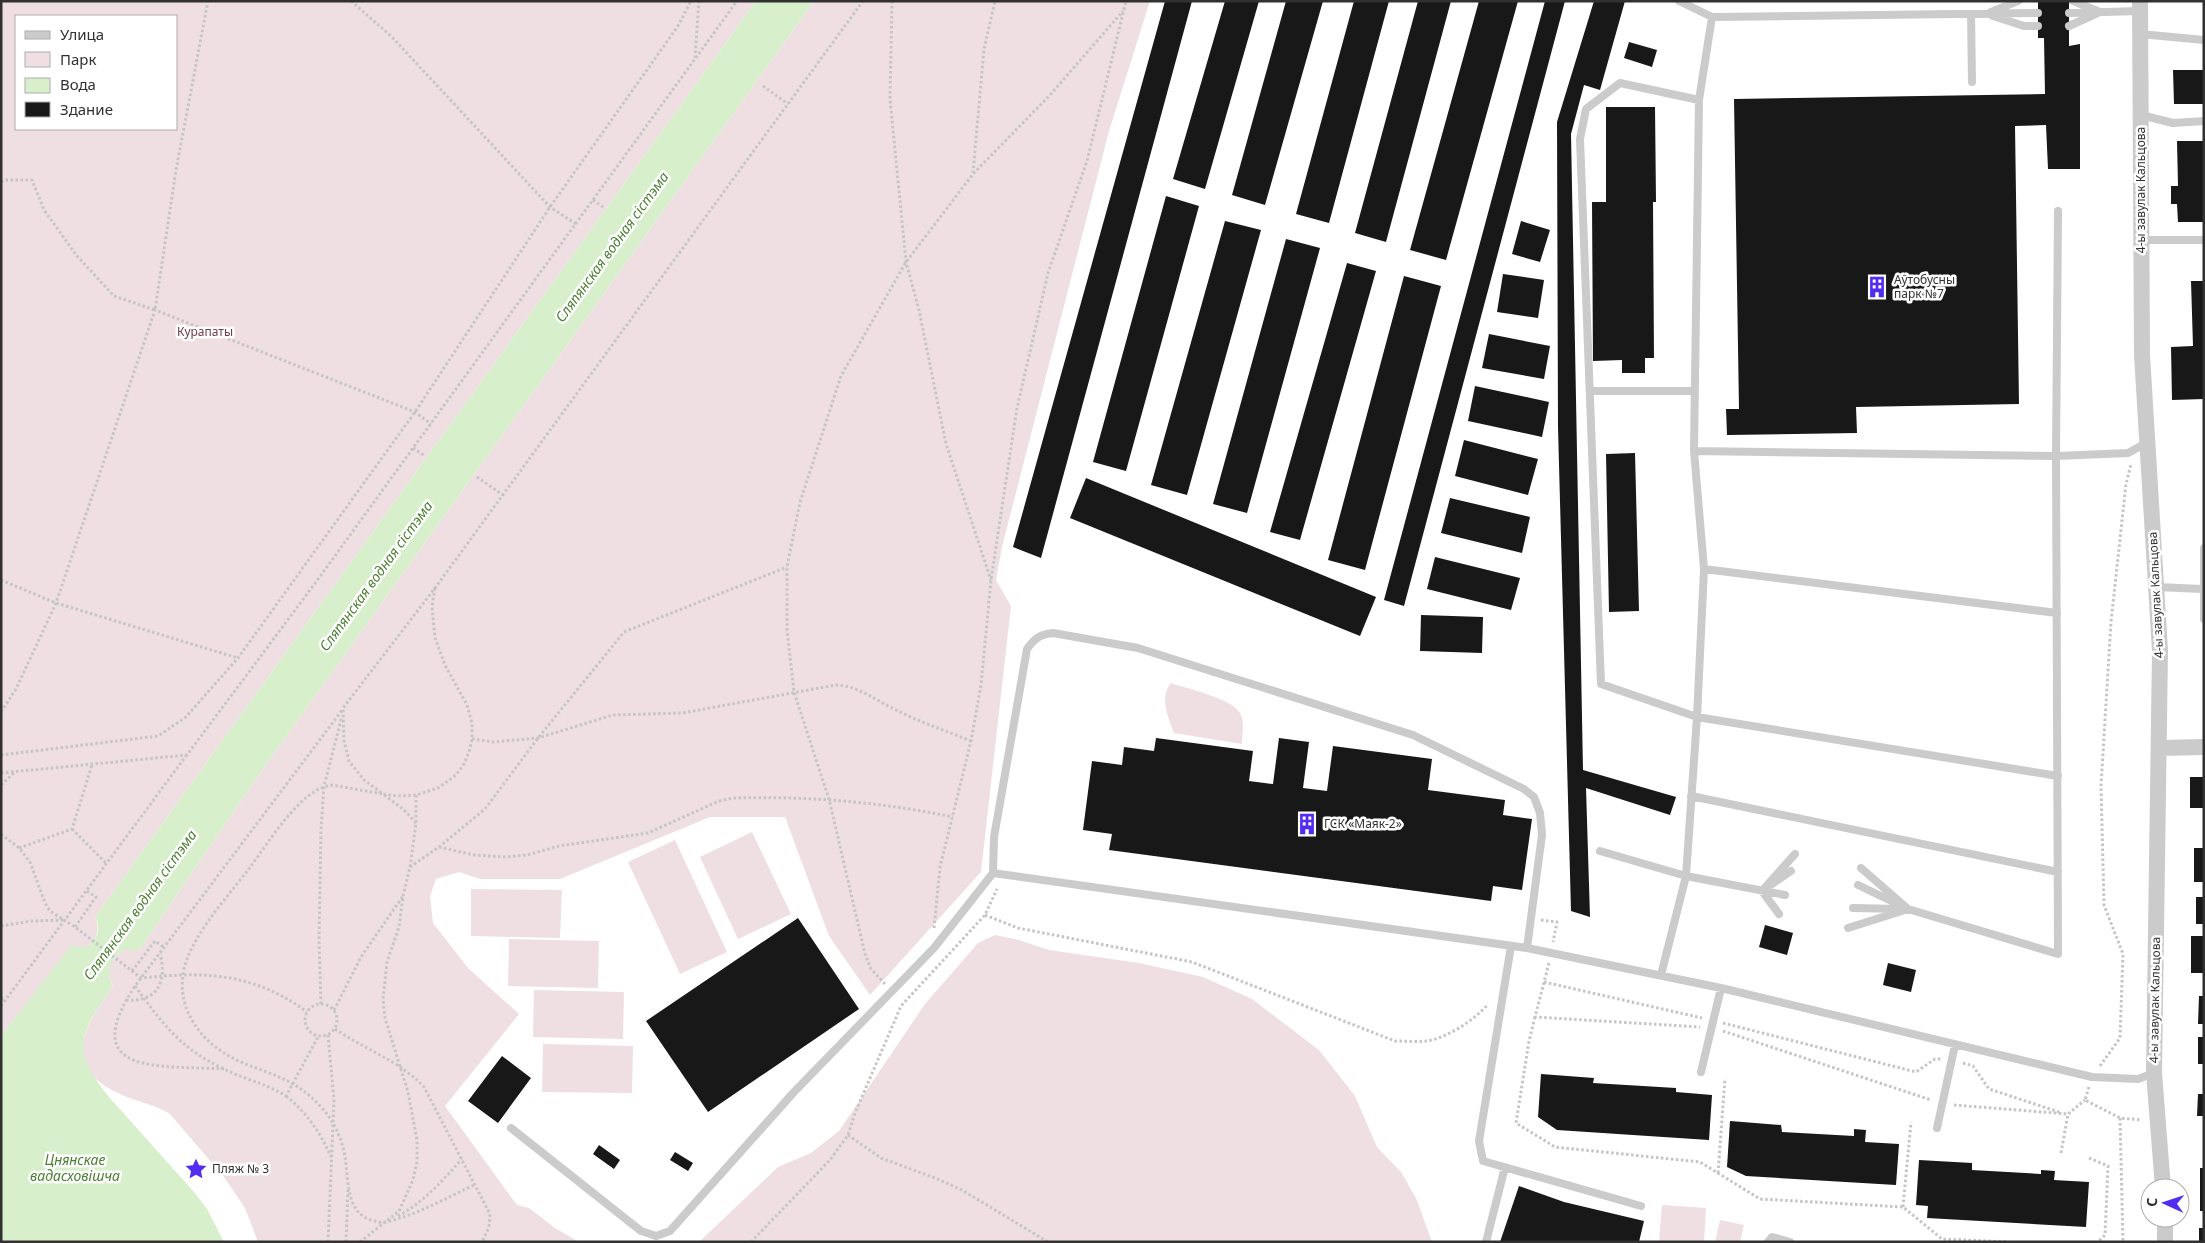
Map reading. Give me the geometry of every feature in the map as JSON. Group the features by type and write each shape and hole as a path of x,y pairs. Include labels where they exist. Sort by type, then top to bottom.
{"street":[{"name":"4-ы завулак Кальцова","path":"2140,6 2142,446 2156,587 2160,651 2154,1073 2162,1178"},
{"path":"2160,748 2204,747"},
{"path":"2165,1242 2166,1228"}],"lane":[{"path":"1679,1 1712,17 2038,13"},
{"path":"1986,14 2006,1"},
{"path":"1986,14 2018,1"},
{"path":"2074,1 2100,12"},
{"path":"2086,1 2100,12"},
{"path":"2069,13 2100,12 2140,6"},
{"path":"2069,26 2100,12"},
{"path":"1971,14 1972,82"},
{"path":"1986,14 2024,26 2038,26"},
{"path":"1660,975 1686,876 1697,717 1704,569 1694,451 1699,100 1712,17"},
{"path":"2140,34 2204,40"},
{"path":"1699,100 1620,83 1586,109 1580,139 1601,684 1697,717 2058,776"},
{"path":"2141,115 2173,123 2204,121"},
{"path":"1858,885 1908,909 2058,954 2056,456 2058,211"},
{"path":"2142,240 2204,240"},
{"path":"1590,391 1695,391"},
{"path":"1694,451 2056,456 2128,453 2142,446"},
{"path":"2204,548 2202,589 2204,619"},
{"path":"1704,569 2057,613"},
{"path":"2156,587 2202,589"},
{"path":"511,1128 641,1231 656,1236 670,1231 794,1092 934,948 993,873 994,837 1027,649 1033,640 1043,634 1138,648 1414,735 1524,789 1534,797 1540,813 1542,835 1528,948"},
{"path":"1691,796 2058,872"},
{"path":"1600,852 1686,876 1785,895"},
{"path":"1762,890 1795,854"},
{"path":"1861,868 1908,909"},
{"path":"1762,890 1791,871"},
{"path":"993,873 1528,948 1721,988 2092,1077 2138,1079 2154,1073"},
{"path":"1762,890 1779,914"},
{"path":"1853,908 1908,909"},
{"path":"1848,928 1908,909"},
{"path":"1511,946 1478,1141 1483,1161 1641,1206"},
{"path":"1701,1072 1721,988"},
{"path":"1937,1128 1954,1045"},
{"path":"1486,1242 1505,1167"},
{"path":"1768,1242 1772,1237 1790,1242"}],"path":[{"path":"1,712 16,689 56,603 155,310 176,170 208,1"},
{"path":"351,1 391,36 550,207 576,224"},
{"path":"1,755 158,736 186,717 238,658 415,412 550,207 678,26 691,1"},
{"path":"695,60 699,1"},
{"path":"576,224 738,1"},
{"path":"224,1069 160,1067 139,1063 126,1057 118,1050 114,1042 115,1025 126,1000 343,708 435,588 863,1"},
{"path":"892,1 890,99 906,262 919,310 946,444 991,580"},
{"path":"973,174 984,49 995,1"},
{"path":"934,948 935,912 940,867 971,741 981,685 991,580 1017,408 1048,274 1086,161 1126,1"},
{"path":"901,1006 893,992 872,970 865,954 829,799 794,692 787,630 787,567 800,502 842,376 906,262 973,174 1050,95 1123,11"},
{"path":"763,86 788,104"},
{"path":"1,182 4,180 32,180 44,210 77,256 114,296 155,310 415,412 431,424"},
{"path":"576,224 593,200"},
{"path":"593,200 603,207"},
{"path":"1,1006 431,424 593,200"},
{"path":"2061,1153 2068,1114 2085,1100 2092,1077 2120,1038 2122,954 2104,905 2101,786 2111,622 2126,484 2142,446"},
{"path":"413,448 424,456"},
{"path":"477,478 503,495"},
{"path":"410,867 439,847 485,809 538,738 624,632 787,567"},
{"path":"1,580 56,603 238,658"},
{"path":"435,588 432,607 435,638 445,665 467,706 472,723 472,739 464,764 456,774 438,788 416,795 397,796 332,785 324,786 315,791 293,811 242,877 198,939 186,960 184,999 187,1010 197,1029 205,1040 215,1048 241,1062 276,1074 292,1083 322,1107 333,1122 343,1146 352,1202 358,1212 371,1220 384,1223 476,1184"},
{"path":"472,739 493,742 538,738 613,715 682,713 794,692 836,685 848,685 859,689 895,710 971,741"},
{"path":"321,1004 318,940 324,786 343,708"},
{"path":"343,708 344,742 349,761 364,780 404,810 416,823"},
{"path":"1,773 187,755"},
{"path":"72,829 92,765"},
{"path":"1,785 15,772"},
{"path":"360,1242 399,1211 405,1200 417,1162 417,1140 408,1092 385,1018 383,999 387,962 399,927 403,896 410,867 416,823 416,795"},
{"path":"439,847 474,855 504,857 527,855 559,846 648,833 719,800 734,798 829,799 883,804 954,816"},
{"path":"72,829 106,863"},
{"path":"19,848 72,829"},
{"path":"1,834 19,848 30,862 45,903 50,911 142,978 184,974 247,981 275,992 307,1012"},
{"path":"751,1242 830,1160 848,1136 855,1113 901,1006 985,915 1004,875"},
{"path":"74,927 96,897 87,891"},
{"path":"334,1010 361,957 403,896"},
{"path":"985,915 1018,928 1192,962 1395,1041 1429,1041 1457,1029 1483,1010 1505,984"},
{"path":"1532,918 1557,922 1529,1041 1516,1123 1555,1147 1700,1162 1760,1199 1903,1207 1942,1239 2009,1242"},
{"path":"1,926 32,921 64,920"},
{"path":"132,971 155,941 165,948"},
{"path":"126,1000 145,1000 154,994 163,976 160,954"},
{"path":"1544,982 1916,1072 1935,1058 1951,1060 1973,1066 1989,1089 2068,1114"},
{"path":"135,986 174,1036 198,1055 224,1069 256,1080 286,1096 310,1118 323,1138 332,1158"},
{"path":"1,998 6,1001"},
{"path":"321,1004 327,1005 334,1010 337,1017 335,1029 328,1035 318,1037 306,1027 307,1012 314,1005 321,1004"},
{"path":"1535,1017 1713,1024 1942,1104 2068,1114"},
{"path":"335,1029 352,1041 400,1067 424,1087 490,1214 489,1226 482,1242"},
{"path":"328,1035 334,1100 328,1242"},
{"path":"286,1096 318,1037"},
{"path":"1718,1173 1725,1078"},
{"path":"2085,1100 2120,1118 2158,1121"},
{"path":"2120,1118 2123,1242"},
{"path":"1903,1207 1911,1122"},
{"path":"848,1136 880,1158 962,1190 1048,1242"},
{"path":"2089,1158 2108,1166 2105,1235 2098,1242"},
{"path":"384,1223 412,1208 430,1194 462,1159"},
{"path":"346,1242 348,1181"}],"green space":[{"name":"Курапаты","path":"1,1 756,1 95,917 98,929 94,940 87,947 71,947 1,1036"},
{"path":"814,1 1150,1 1109,131 1002,547 996,580 1011,606 981,872 870,995 829,936 785,817 710,817 560,879 480,879 459,872 436,879 430,896 433,923 468,968 519,1014 445,1106 517,1205 529,1208 555,1228 579,1242 258,1242 245,1208 224,1177 170,1114 120,1094 101,1083 89,1071 83,1059 86,1031 113,986 109,971 114,957 123,950 139,950 269,760"},
{"path":"1171,683 1219,698 1235,708 1240,713 1242,720 1242,744 1174,733 1167,714 1165,701 1167,689"},
{"path":"752,832 791,914 738,939 700,857"},
{"path":"675,840 727,952 680,974 628,862"},
{"path":"471,889 562,890 560,938 471,936"},
{"path":"995,935 1019,940 1049,950 1139,963 1203,977 1252,999 1319,1050 1355,1096 1377,1147 1401,1172 1416,1198 1432,1242 699,1242 778,1167 811,1153 839,1131 925,1004 978,943"},
{"path":"509,939 599,941 598,988 508,986"},
{"path":"534,990 624,992 623,1039 533,1037"},
{"path":"543,1044 633,1046 632,1093 542,1092"},
{"path":"1662,1205 1706,1208 1704,1242 1659,1242"},
{"path":"1720,1220 1744,1225 1740,1242 1715,1242"}],"water":[{"name":"Цнянскае вадасховішча","path":"756,1 814,1 269,760 139,950 123,950 115,957 110,966 109,976 113,986 93,1017 84,1041 84,1053 88,1065 96,1080 109,1097 194,1192 207,1209 224,1242 1,1242 1,1036 71,946 87,947 94,940 98,929 95,917"}],"building":[{"path":"1165,1 1192,1 1041,558 1013,547"},
{"path":"1225,1 1259,1 1205,189 1173,179"},
{"path":"1286,1 1323,1 1265,205 1232,195"},
{"path":"1354,1 1389,1 1329,223 1296,214"},
{"path":"1418,1 1451,1 1386,242 1355,233"},
{"path":"1479,1 1518,1 1446,260 1410,250"},
{"path":"1545,1 1565,1 1404,606 1384,600"},
{"path":"1594,1 1625,1 1600,90 1584,85 1571,134 1583,770 1676,797 1670,815 1586,788 1590,917 1571,911 1558,427 1557,122"},
{"name":"Аўтобусны парк №7","path":"2038,1 2069,1 2069,46 2080,44 2080,169 2048,169 2046,125 2015,126 2019,404 1856,407 1857,433 1727,435 1726,409 1739,409 1734,99 2045,94 2044,38 2038,38"},
{"path":"1629,42 1657,50 1652,67 1624,58"},
{"path":"2173,70 2204,70 2204,104 2174,104"},
{"path":"1606,107 1655,107 1656,202 1653,202 1654,358 1645,358 1645,373 1622,373 1622,360 1593,361 1592,202 1606,202"},
{"path":"2177,141 2204,141 2204,222 2178,222 2177,204 2171,204 2171,186 2178,186"},
{"path":"1166,196 1199,206 1126,471 1093,462"},
{"path":"1225,221 1261,230 1187,495 1151,485"},
{"path":"1521,221 1550,230 1540,262 1512,254"},
{"path":"1286,239 1320,248 1247,513 1213,504"},
{"path":"1347,263 1376,271 1300,540 1270,532"},
{"path":"1503,274 1544,280 1538,318 1497,312"},
{"path":"1404,276 1441,286 1365,570 1328,560"},
{"path":"2191,281 2204,281 2204,399 2172,400 2171,347 2193,346"},
{"path":"1489,334 1550,346 1544,379 1482,368"},
{"path":"1475,386 1549,402 1542,437 1468,421"},
{"path":"1464,440 1538,459 1528,495 1455,476"},
{"path":"1635,453 1639,611 1609,612 1606,454"},
{"path":"1086,478 1376,597 1360,636 1070,518"},
{"path":"1450,498 1530,517 1522,553 1441,533"},
{"path":"1435,557 1520,578 1511,610 1427,589"},
{"path":"1421,615 1483,617 1482,653 1420,651"},
{"name":"ГСК «Маяк-2»","path":"1156,738 1253,751 1249,781 1273,784 1279,738 1309,742 1303,788 1327,791 1333,746 1432,759 1428,790 1505,800 1503,815 1532,819 1522,890 1493,886 1491,901 1109,850 1112,834 1083,830 1092,761 1122,765 1124,747 1154,751"},
{"path":"2190,777 2204,777 2204,808 2190,808"},
{"path":"2194,848 2204,848 2204,882 2194,882"},
{"path":"2196,897 2204,897 2204,924 2196,924"},
{"path":"798,918 859,1009 708,1112 646,1021"},
{"path":"1765,925 1793,933 1787,955 1759,947"},
{"path":"2191,936 2204,936 2204,973 2191,973"},
{"path":"1888,963 1916,970 1911,992 1883,985"},
{"path":"2199,996 2204,996 2204,1024 2198,1024"},
{"path":"2198,1037 2204,1037 2204,1064 2198,1064"},
{"path":"502,1056 531,1078 498,1123 468,1101"},
{"path":"1541,1074 1594,1078 1593,1083 1676,1088 1676,1092 1712,1095 1709,1140 1557,1130 1538,1117"},
{"path":"2198,1094 2204,1094 2204,1116 2197,1116"},
{"path":"1730,1121 1781,1125 1782,1132 1854,1136 1854,1129 1866,1130 1865,1142 1899,1144 1896,1185 1746,1176 1727,1167"},
{"path":"599,1145 620,1160 614,1169 593,1154"},
{"path":"675,1152 693,1163 688,1171 670,1160"},
{"path":"1919,1160 1972,1163 1972,1170 2041,1174 2041,1170 2055,1171 2054,1180 2089,1182 2086,1227 1927,1218 1928,1206 1916,1205"},
{"path":"2200,1168 2204,1168 2204,1211 2200,1211"},
{"path":"1519,1186 1564,1202 1644,1221 1639,1242 1500,1242"},
{"path":"2199,1228 2204,1228 2204,1242 2199,1242"}],"place":[{"name":"Аўтобусны парк №7","path":"1877,287"},
{"name":"ГСК «Маяк-2»","path":"1307,824"},
{"name":"Пляж № 3","path":"196,1169"}],"water label":[{"name":"Сляпянская водная сістэма","path":"612,247"},
{"name":"Сляпянская водная сістэма","path":"376,576"},
{"name":"Сляпянская водная сістэма","path":"140,905"}]}
